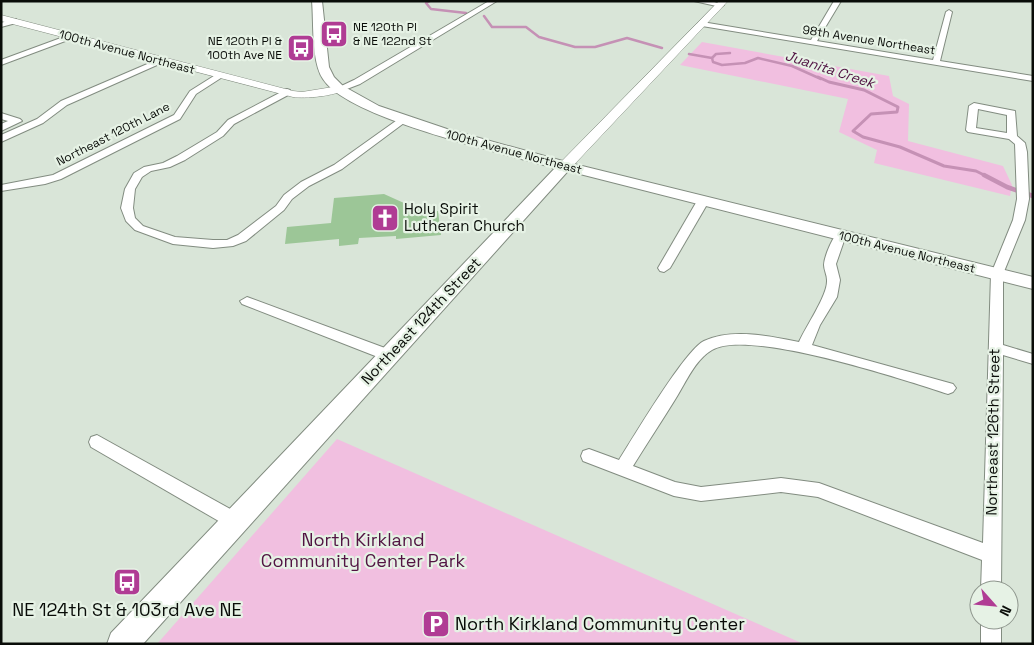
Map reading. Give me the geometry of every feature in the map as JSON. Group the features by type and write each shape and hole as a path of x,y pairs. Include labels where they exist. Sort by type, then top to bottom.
{"main road":[{"path":"317,1 322,67 329,79 339,89"},
{"name":"100th Avenue Northeast","path":"339,89 374,109 442,132 565,166 1033,283"},
{"name":"Northeast 124th Street","path":"122,644 565,166"}],"street":[{"path":"339,89 357,82 494,1"},
{"path":"698,1 722,3"},
{"path":"813,42 838,1"},
{"name":"Northeast 124th Street","path":"565,166 722,3"},
{"path":"936,63 949,12"},
{"name":"100th Avenue Northeast","path":"1,18 287,92 302,95 339,89"},
{"path":"1,25 13,21"},
{"name":"98th Avenue Northeast","path":"702,24 1033,79"},
{"path":"1,63 72,37"},
{"path":"1,139 40,121 64,103 162,61"},
{"name":"Northeast 120th Lane","path":"1,188 45,181 57,177 176,117 183,109 188,98 197,89 220,76"},
{"path":"287,92 231,122 220,134 181,158 166,165 148,169 138,175 130,189 126,208 130,219 138,228 173,240 214,244 229,243 242,238 280,208 288,197 305,184 338,168 403,120"},
{"path":"997,274 1019,220 1023,193 1022,152 1020,143 1012,137 971,130 974,106 1012,113 1012,137"},
{"path":"1,116 17,121 1,128"},
{"path":"664,268 703,200"},
{"path":"804,347 813,324 830,297 834,280 830,264 840,235"},
{"name":"Northeast 126th Street","path":"991,580 997,274"},
{"path":"247,301 388,355"},
{"path":"622,470 690,364 706,346 717,341 781,343 804,347 948,388"},
{"path":"995,348 1033,359"},
{"path":"97,442 235,521"},
{"path":"589,456 674,489 701,494 781,485 819,490 991,555"},
{"path":"991,630 991,644"}],"green space":[{"path":"702,42 889,76 893,96 909,104 908,141 1003,166 1012,185 1010,196 874,163 877,150 839,132 848,99 680,65"},
{"name":"North Kirkland Community Center Park","path":"337,439 797,641 804,644 157,644"}],"building":[{"name":"Holy Spirit Lutheran Church","path":"384,194 415,208 420,207 420,213 438,211 441,235 396,239 396,236 359,238 358,244 339,246 339,239 285,244 287,227 331,223 334,198"}],"waterway":[{"name":"Juanita Creek","path":"430,1 426,3 431,9 466,13"},
{"name":"Juanita Creek","path":"484,16 492,27 526,27 539,37 575,47 595,47 627,38 662,48"},
{"path":"712,58 716,54 730,53"},
{"name":"Juanita Creek","path":"689,54 712,58"},
{"name":"Juanita Creek","path":"712,58 713,62 722,65 745,63 758,58 792,66 821,79"},
{"name":"Juanita Creek","path":"818,77 829,82 864,90 898,107 897,112 871,114 853,131 863,137 900,147 944,166 976,171 984,175"},
{"name":"Juanita Creek","path":"984,175 1007,187 1033,196"}],"place":[{"name":"NE 120th Pl & NE 122nd St","path":"334,34"},
{"name":"NE 120th Pl & 100th Ave NE","path":"301,48"},
{"name":"Holy Spirit Lutheran Church","path":"385,218"},
{"name":"NE 124th St & 103rd Ave NE","path":"127,582"},
{"name":"North Kirkland Community Center","path":"436,624"}]}
